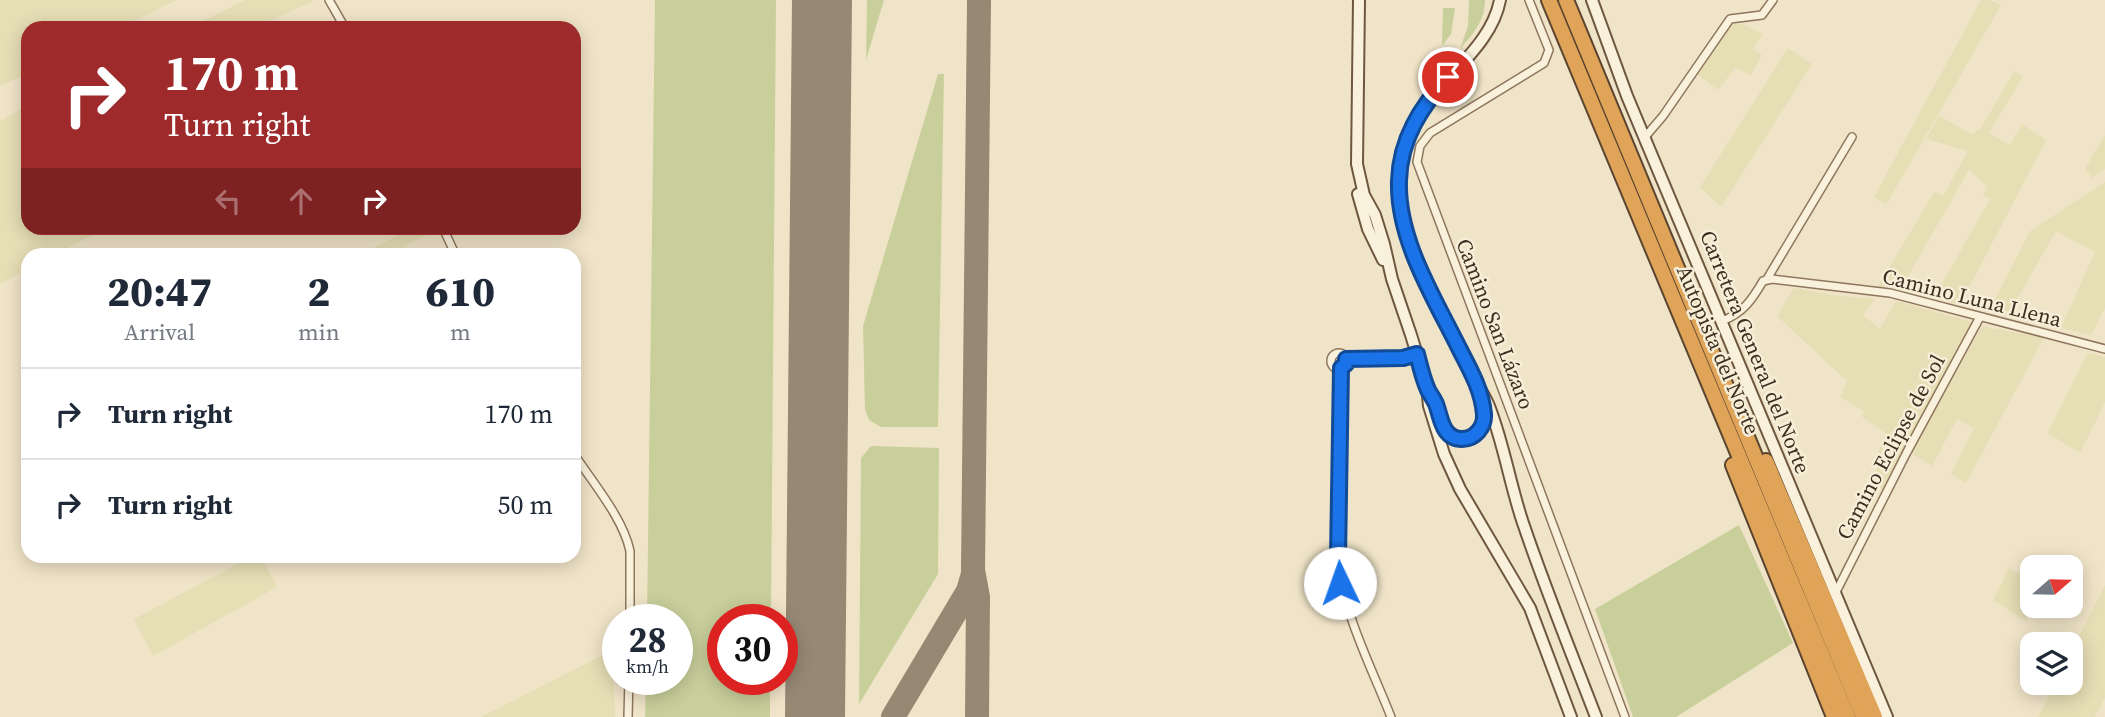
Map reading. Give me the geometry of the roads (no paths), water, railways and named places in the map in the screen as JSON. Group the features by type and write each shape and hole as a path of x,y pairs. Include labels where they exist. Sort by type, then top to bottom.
{"highway":[{"name":"Autopista del Norte","path":"1549,0 1849,717"},
{"name":"Autopista del Norte","path":"1566,0 1863,717"},
{"path":"1719,365 1733,386 1775,480 1875,717"},
{"path":"1729,433 1732,464 1834,717"}],"main road":[{"path":"1359,0 1359,179 1375,215 1427,387 1429,406 1450,468 1472,511 1530,608 1572,717"},
{"path":"1500,0 1482,38 1418,116 1405,146 1399,181 1404,218 1413,248 1493,415 1523,524 1596,717"},
{"name":"Carretera General del Norte","path":"1592,0 1645,137 1887,717"},
{"path":"1358,144 1354,179 1368,229 1392,278"},
{"path":"1427,387 1436,403 1445,430 1456,438 1464,439 1476,434 1483,423 1484,414 1478,386"}],"street":[{"path":"328,0 341,21"},
{"name":"Camino San Lázaro","path":"1529,0 1549,50 1544,64 1430,133 1420,146 1418,162 1625,717"},
{"path":"1645,137 1663,116 1730,19 1762,15 1773,0"},
{"path":"1722,321 1736,316 1746,307 1767,279 1852,137"},
{"name":"Camino Luna Llena","path":"1767,279 1891,293 2105,349"},
{"name":"Camino Eclipse de Sol","path":"1835,595 1907,452 1980,317"},
{"path":"1341,368 1332,365 1332,356 1340,353 1346,359 1403,358 1417,354"},
{"path":"1341,368 1346,364 1346,359"},
{"path":"1341,368 1338,558 1340,583 1391,717"},
{"path":"581,465 625,533 630,551 630,604"},
{"path":"628,717 629,695"}]}
